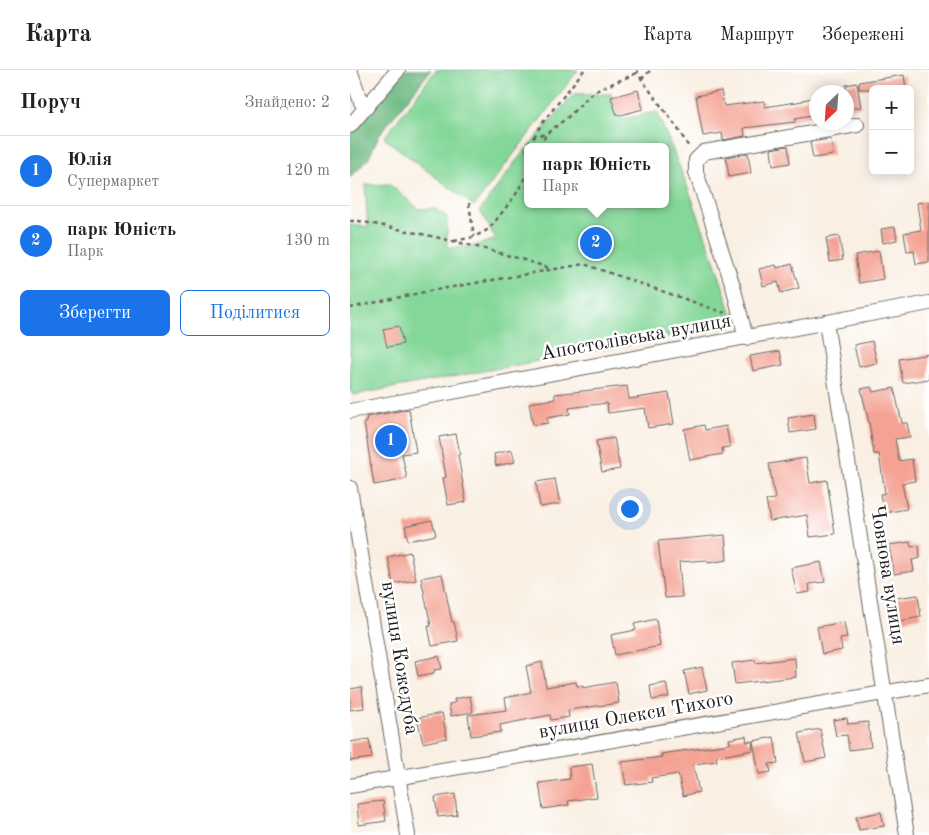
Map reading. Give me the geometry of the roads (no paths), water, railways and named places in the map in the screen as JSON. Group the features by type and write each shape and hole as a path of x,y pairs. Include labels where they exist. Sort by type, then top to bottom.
{"street":[{"path":"350,70 361,102 367,106"},
{"path":"350,126 398,70"},
{"path":"746,338 733,286 696,172 696,160 704,152 857,125"},
{"name":"Апостолівська вулиця","path":"350,410 929,303"},
{"name":"Човнова вулиця","path":"826,322 907,835"},
{"name":"вулиця Кожедуба","path":"350,488 408,835"},
{"name":"вулиця Олекси Тихого","path":"350,786 929,685"}],"place":[{"name":"парк Юність","path":"596,243"},
{"name":"Юлія","path":"391,441"}]}
